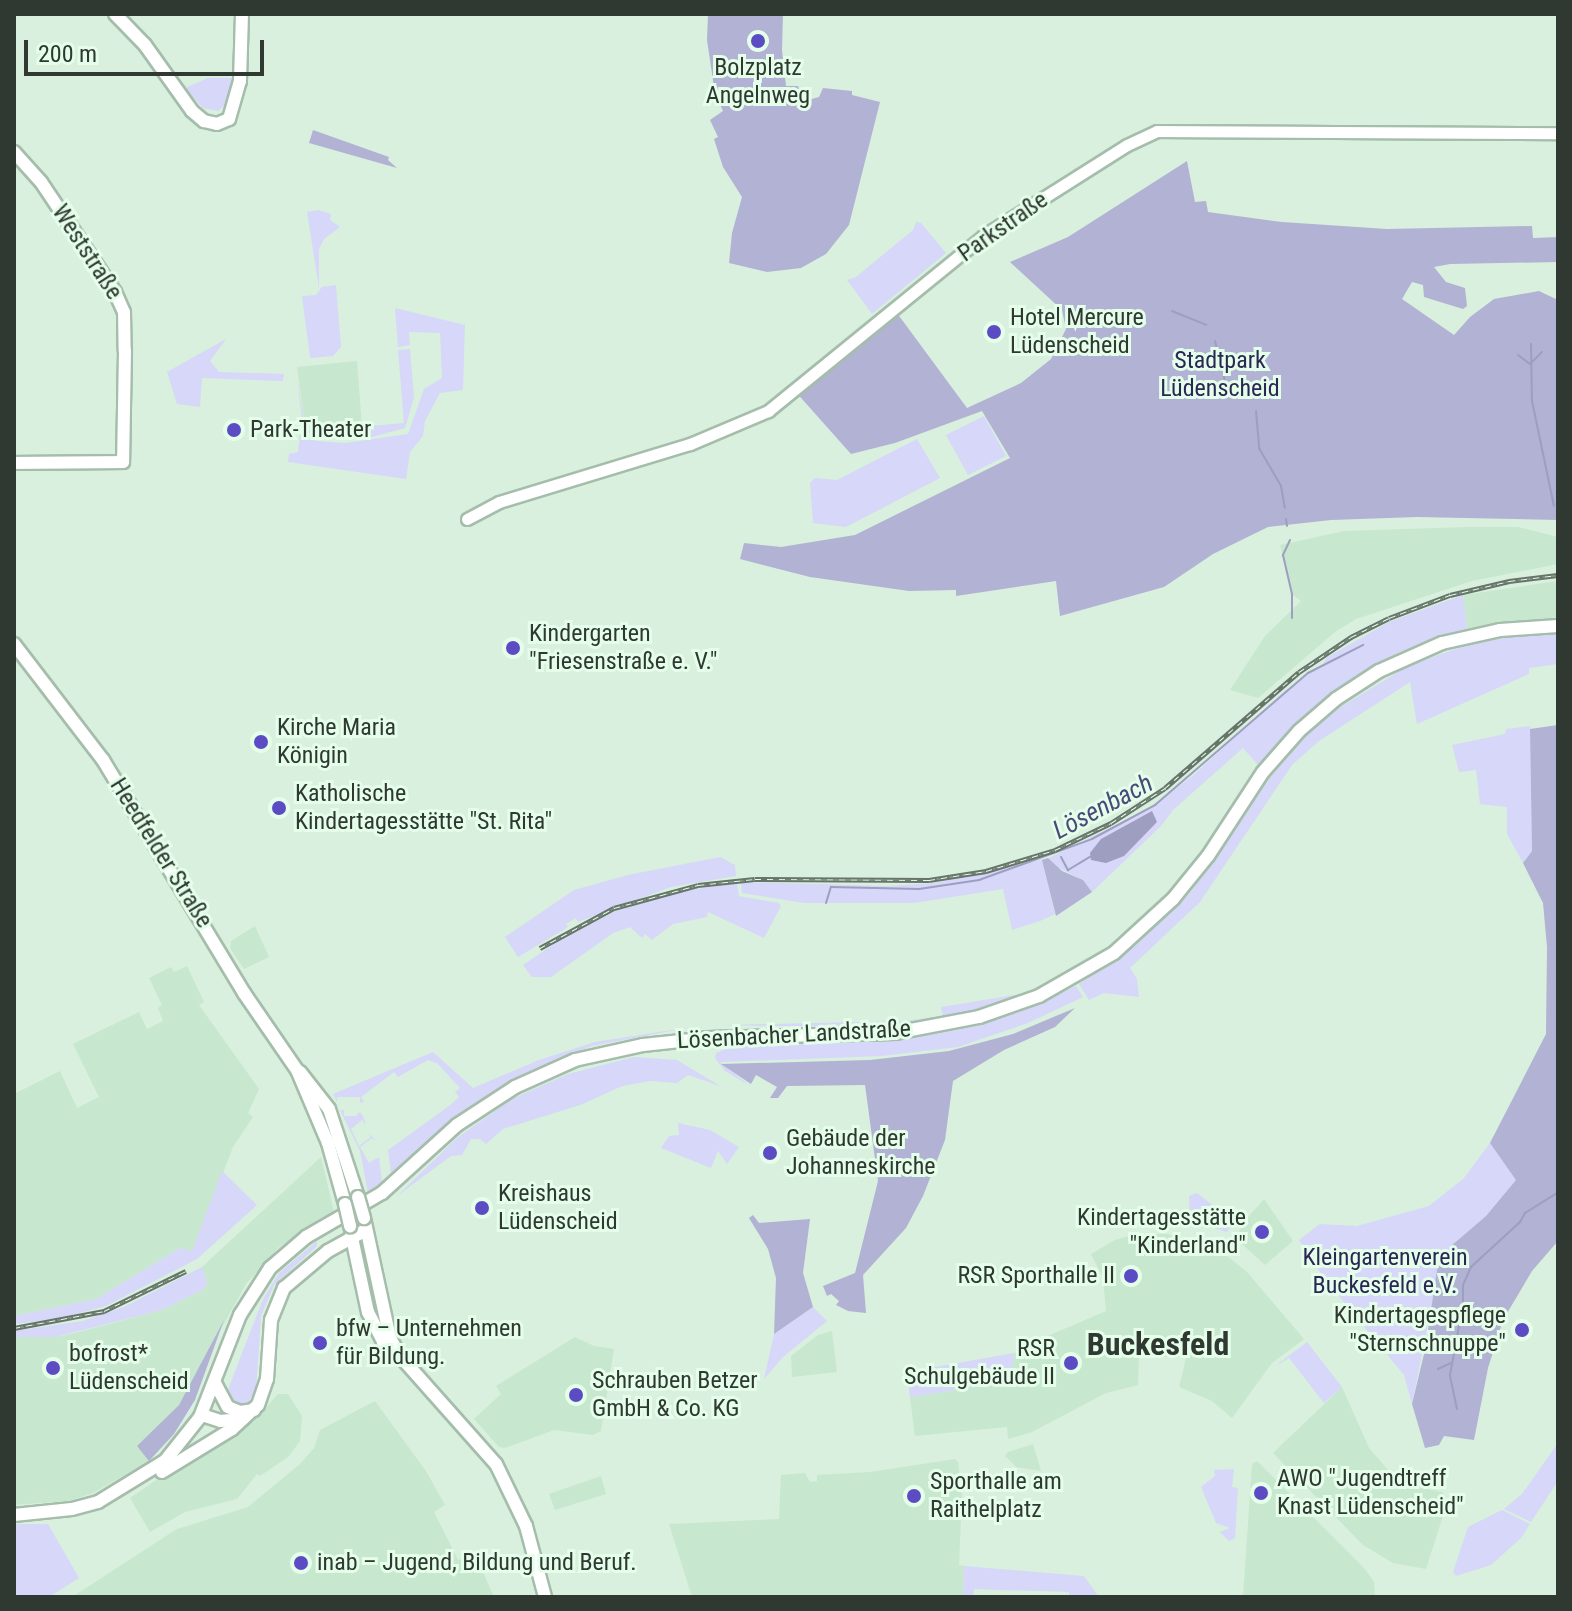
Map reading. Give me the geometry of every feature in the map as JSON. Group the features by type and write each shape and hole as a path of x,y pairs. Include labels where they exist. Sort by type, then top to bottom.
{"main road":[{"path":"115,14 145,45 192,111 204,121 217,124 229,119 240,81 242,14"},
{"name":"Weststraße","path":"14,152 41,182 115,292 124,312 123,462 14,463"},
{"name":"Lösenbacher Landstraße","path":"113,1495 165,1461 201,1416 240,1315 270,1268 306,1237 382,1193 457,1125 515,1087 575,1060 643,1045 708,1038 895,1033 979,1017 1039,996 1114,953 1173,899 1208,856 1263,772 1299,731 1336,699 1379,671 1442,643 1500,630 1558,626"},
{"name":"Heedfelder Straße","path":"14,644 103,760 244,993 297,1070 328,1141 370,1318 383,1342 395,1349 496,1464 526,1526 545,1597"},
{"name":"Heedfelder Straße","path":"297,1070 307,1077 329,1109 358,1197 385,1324 395,1349"},
{"path":"14,1515 72,1509 113,1495 127,1495 250,1414 265,1390 267,1342 277,1299 300,1270 365,1224"},
{"path":"215,1383 228,1407 250,1414"},
{"path":"201,1416 220,1421 250,1414"},
{"path":"201,1416 206,1428 224,1433"}],"street":[{"name":"Parkstraße","path":"467,519 499,502 690,444 768,411 983,236 1127,145 1157,131 1558,133"}],"shaded area":[{"path":"357,361 362,427 305,428 297,367"},
{"path":"1518,527 1554,536 1558,538 1558,564 1472,581 1356,619 1335,632 1258,698 1230,690 1265,636 1301,601 1292,594 1280,545 1344,531"},
{"path":"1558,581 1558,617 1467,629 1463,595"},
{"path":"1152,811 1157,822 1124,856 1106,863 1091,860 1090,853 1101,839"},
{"path":"255,926 269,957 244,969 230,948 231,941"},
{"path":"187,966 204,1002 199,1005 259,1089 248,1113 253,1117 233,1147 192,1252 180,1248 96,1299 14,1316 14,1094 60,1071 77,1108 99,1097 73,1044 139,1012 147,1029 163,1021 158,1008 162,1005 149,978 171,967 174,972"},
{"path":"321,1157 334,1212 278,1248 246,1284 179,1405 138,1446 149,1461 93,1493 68,1501 14,1505 14,1337 55,1337 75,1333 162,1310 204,1289 207,1282 202,1267"},
{"name":"Kindertagesstätte \"Kinderland\"","path":"1264,1199 1293,1241 1265,1265 1241,1243 1238,1235 1242,1224"},
{"path":"1136,1234 1167,1234 1222,1252 1247,1272 1304,1339 1272,1363 1232,1418 1212,1401 1179,1387 1186,1358 1139,1355 1138,1385 1106,1393 1032,1432 1008,1439 1007,1427 915,1436 910,1397 987,1385 1001,1374 1010,1379 1014,1353 1024,1351 1022,1347 1106,1311 1103,1278 1091,1254 1115,1240"},
{"path":"832,1331 837,1372 792,1377 791,1356 818,1335"},
{"path":"575,1337 594,1346 614,1349 601,1431 593,1435 554,1430 505,1448 499,1447 474,1419 501,1394 496,1386"},
{"path":"1342,1387 1369,1448 1389,1471 1407,1485 1442,1492 1448,1500 1426,1569 1393,1563 1363,1545 1273,1453"},
{"path":"278,1394 288,1394 302,1416 300,1441 288,1457 260,1476 257,1474 237,1499 185,1512 150,1532 130,1498 178,1465 253,1422"},
{"path":"375,1401 426,1471 445,1505 434,1512 458,1560 475,1554 494,1597 72,1597 177,1529 248,1507 300,1464 314,1448 320,1430"},
{"path":"1033,1444 1041,1471 1016,1467 1005,1456 1008,1452"},
{"path":"955,1459 962,1496 959,1565 964,1566 963,1597 692,1597 669,1524 779,1519 781,1475 805,1473 810,1482 817,1481 817,1475 870,1472"},
{"path":"1257,1461 1365,1569 1374,1582 1375,1597 1243,1597 1252,1464"},
{"path":"601,1476 606,1494 555,1510 549,1494"}],"green space":[{"path":"708,14 783,14 782,50 786,86 798,86 801,95 808,100 819,97 823,88 852,91 852,95 880,102 849,225 826,254 801,268 767,272 729,263 732,233 742,197 723,167 714,139 718,137 710,120 723,111 715,94 707,40"},
{"path":"208,78 233,78 226,104 218,111 203,108 185,88"},
{"path":"313,130 389,157 388,160 397,168 309,143"},
{"name":"Stadtpark Lüdenscheid","path":"1187,161 1195,202 1206,201 1208,212 1282,222 1387,229 1532,226 1533,238 1558,237 1558,262 1434,267 1446,282 1465,288 1467,306 1463,309 1424,297 1423,285 1412,282 1402,299 1454,335 1470,317 1494,299 1539,291 1558,300 1558,520 1417,517 1331,520 1268,527 1213,554 1164,587 1060,616 1056,581 956,596 956,590 909,591 810,577 740,559 744,543 781,547 855,535 1010,458 982,411 895,443 851,454 794,390 894,309 967,408 1021,383 1051,359 1066,329 1062,310 1010,262 1068,237"},
{"path":"318,210 331,214 330,220 340,227 324,239 319,249 319,288 307,212"},
{"path":"916,222 921,223 946,253 872,314 847,280 856,277 913,230"},
{"path":"336,285 341,347 333,356 310,358 302,296 316,295 322,287"},
{"path":"395,308 465,325 463,390 440,393 425,421 423,436 410,452 406,479 288,462 289,454 298,452 300,435 317,441 345,443 408,434 424,389 442,378 440,333 409,332 410,345 398,347"},
{"path":"226,339 210,361 219,372 284,374 283,381 202,378 200,407 177,404 167,372"},
{"path":"410,349 414,397 405,428 372,437 339,439 315,437 303,428 297,378 305,428 316,431 404,423 398,350"},
{"path":"984,416 1006,456 968,475 946,435"},
{"path":"917,439 940,478 846,527 813,523 810,483 815,478 837,480"},
{"path":"1463,595 1467,629 1400,652 1339,688 1289,731 1259,766 1243,748 1173,810 1161,826 1092,892 1083,880 1043,860 1055,914 1040,921 1012,930 1003,889 914,903 804,903 742,893 741,882 887,886 935,883 1049,858 1155,805 1195,774 1283,692 1324,663 1326,658 1389,622"},
{"path":"1528,634 1558,634 1558,664 1529,668 1529,674 1417,724 1410,682 1319,741 1292,765 1200,902 1130,968 1137,979 1139,997 1104,993 1089,1000 1079,984 1135,946 1190,893 1269,779 1305,737 1334,711 1408,666 1469,644"},
{"path":"1558,725 1558,1241 1532,1271 1503,1320 1488,1368 1474,1440 1444,1436 1439,1445 1425,1448 1412,1404 1425,1350 1437,1270 1451,1246 1486,1216 1516,1180 1490,1143 1546,1034 1547,947 1543,903 1523,863 1532,851 1530,729"},
{"path":"1530,726 1532,851 1523,863 1507,834 1507,807 1480,804 1476,770 1459,772 1452,745 1505,734 1506,729"},
{"path":"720,857 735,865 736,876 671,887 578,922 576,918 566,924 568,927 518,957 505,937 574,890 628,875"},
{"path":"1048,858 1062,871 1083,880 1092,892 1056,916 1042,860"},
{"path":"737,882 739,896 779,903 781,906 764,938 708,912 707,917 673,924 652,940 645,934 642,938 630,927 613,933 551,977 532,977 523,965 560,940 616,911 674,893"},
{"path":"1076,986 1083,997 1028,1023 958,1047 882,1056 720,1062 750,1086 725,1071 715,1058 716,1053 731,1047 880,1041 957,1030 1020,1012"},
{"path":"1021,994 957,1016 907,1023 852,1027 723,1025 906,1021 943,1016 941,1007"},
{"path":"1075,1008 1055,1027 1004,1050 953,1081 945,1140 923,1196 906,1228 863,1275 866,1313 848,1311 836,1305 839,1301 831,1294 827,1296 823,1286 855,1273 878,1181 865,1085 787,1086 778,1098 770,1098 777,1087 756,1075 751,1084 721,1064 870,1060 949,1051 1013,1034"},
{"path":"691,1027 592,1046 525,1073 468,1107 391,1175 388,1150 449,1106 459,1097 455,1092 460,1088 437,1063 428,1060 398,1077 394,1072 361,1097 364,1102 360,1103 360,1097 337,1097 337,1102 333,1094 433,1052 473,1088 539,1060 595,1042"},
{"path":"634,1057 677,1060 720,1086 688,1075 677,1083 650,1081 622,1086 583,1104 503,1129 486,1144 480,1139 471,1139 462,1155 451,1156 397,1196 458,1137 512,1099 568,1074"},
{"path":"340,1110 344,1110 344,1116 356,1116 360,1112 363,1116 366,1125 362,1120 351,1129 359,1146 371,1137 368,1133 376,1140 372,1138 360,1147 369,1163 379,1157 382,1182 368,1193 360,1151"},
{"path":"678,1123 710,1130 739,1147 727,1164 718,1151 711,1168 661,1148 669,1136 679,1135"},
{"name":"Kleingartenverein Buckesfeld e.V.","path":"1490,1143 1517,1179 1486,1216 1451,1246 1440,1263 1412,1404 1404,1375 1324,1278 1299,1240 1320,1224 1357,1226 1429,1206 1464,1178"},
{"path":"222,1171 257,1205 197,1259 106,1306 57,1319 14,1324 14,1316 96,1299 180,1248 192,1251"},
{"path":"1197,1193 1234,1222 1227,1232 1190,1220 1189,1196"},
{"path":"753,1215 759,1223 810,1219 803,1273 813,1307 774,1334 776,1278 768,1249 749,1218"},
{"path":"317,1241 317,1246 274,1285 261,1316 256,1391 246,1404 237,1404 227,1392 263,1299 279,1273"},
{"path":"202,1267 207,1282 204,1289 162,1310 55,1337 14,1337 14,1331 83,1321 124,1307"},
{"path":"813,1307 827,1321 783,1357 764,1379 774,1334"},
{"path":"224,1320 195,1400 174,1434 149,1461 137,1446 179,1405"},
{"path":"1307,1342 1342,1387 1324,1403 1289,1358 1275,1366"},
{"path":"1014,1353 1010,1379 1001,1375 987,1385 910,1397 907,1372"},
{"path":"1558,1443 1558,1481 1531,1522 1504,1509 1522,1494"},
{"path":"1234,1469 1232,1487 1238,1488 1235,1538 1229,1541 1220,1532 1230,1528 1216,1523 1201,1487 1215,1476 1214,1470"},
{"path":"1502,1510 1530,1524 1521,1538 1491,1565 1456,1576 1453,1572 1468,1527"},
{"path":"14,1524 48,1524 79,1578 49,1597 14,1597"},
{"path":"964,1566 1084,1576 1099,1597 1069,1597 1069,1592 974,1589 973,1597 963,1597"}],"waterway":[{"path":"1172,311 1206,325"},
{"path":"1215,341 1227,389"},
{"path":"1531,344 1532,401 1554,506"},
{"path":"1518,355 1530,364 1542,352"},
{"path":"1256,411 1259,448 1281,486 1285,508"},
{"path":"1286,519 1287,526"},
{"path":"1290,540 1283,555 1292,594 1292,618"},
{"name":"Lösenbach","path":"826,903 831,887 919,889 979,880 1092,839 1155,805 1308,673 1363,645"},
{"path":"1061,857 1068,870 1090,857"},
{"path":"1463,1311 1463,1285 1471,1267 1520,1222 1525,1213 1558,1192"},
{"path":"1457,1409 1450,1375 1460,1321"},
{"path":"1438,1369 1451,1363"}],"railway":[{"path":"540,948 614,908 698,885 755,879 929,880 986,871 1055,850 1111,823 1165,788 1299,672 1351,637 1389,618 1450,595 1509,581 1558,575"},
{"path":"14,1328 104,1311 186,1271"}],"place":[{"name":"Bolzplatz Angelnweg","path":"758,41"},
{"name":"Hotel Mercure Lüdenscheid","path":"994,332"},
{"name":"Park-Theater","path":"234,430"},
{"name":"Kindergarten \"Friesenstraße e. V.\"","path":"513,648"},
{"name":"Kirche Maria Königin","path":"261,742"},
{"name":"Katholische Kindertagesstätte \"St. Rita\"","path":"279,808"},
{"name":"Gebäude der Johanneskirche","path":"770,1153"},
{"name":"Kreishaus Lüdenscheid","path":"482,1208"},
{"name":"Kindertagesstätte \"Kinderland\"","path":"1262,1232"},
{"name":"RSR Sporthalle II","path":"1131,1276"},
{"name":"Kindertagespflege \"Sternschnuppe\"","path":"1522,1330"},
{"name":"bfw – Unternehmen für Bildung.","path":"320,1343"},
{"name":"RSR Schulgebäude II","path":"1071,1363"},
{"name":"bofrost* Lüdenscheid","path":"53,1368"},
{"name":"Schrauben Betzer GmbH & Co. KG","path":"576,1395"},
{"name":"AWO \"Jugendtreff Knast Lüdenscheid\"","path":"1261,1493"},
{"name":"Sporthalle am Raithelplatz","path":"914,1496"},
{"name":"inab – Jugend, Bildung und Beruf.","path":"301,1563"}],"district":[{"name":"Buckesfeld","path":"1158,1344"}]}
